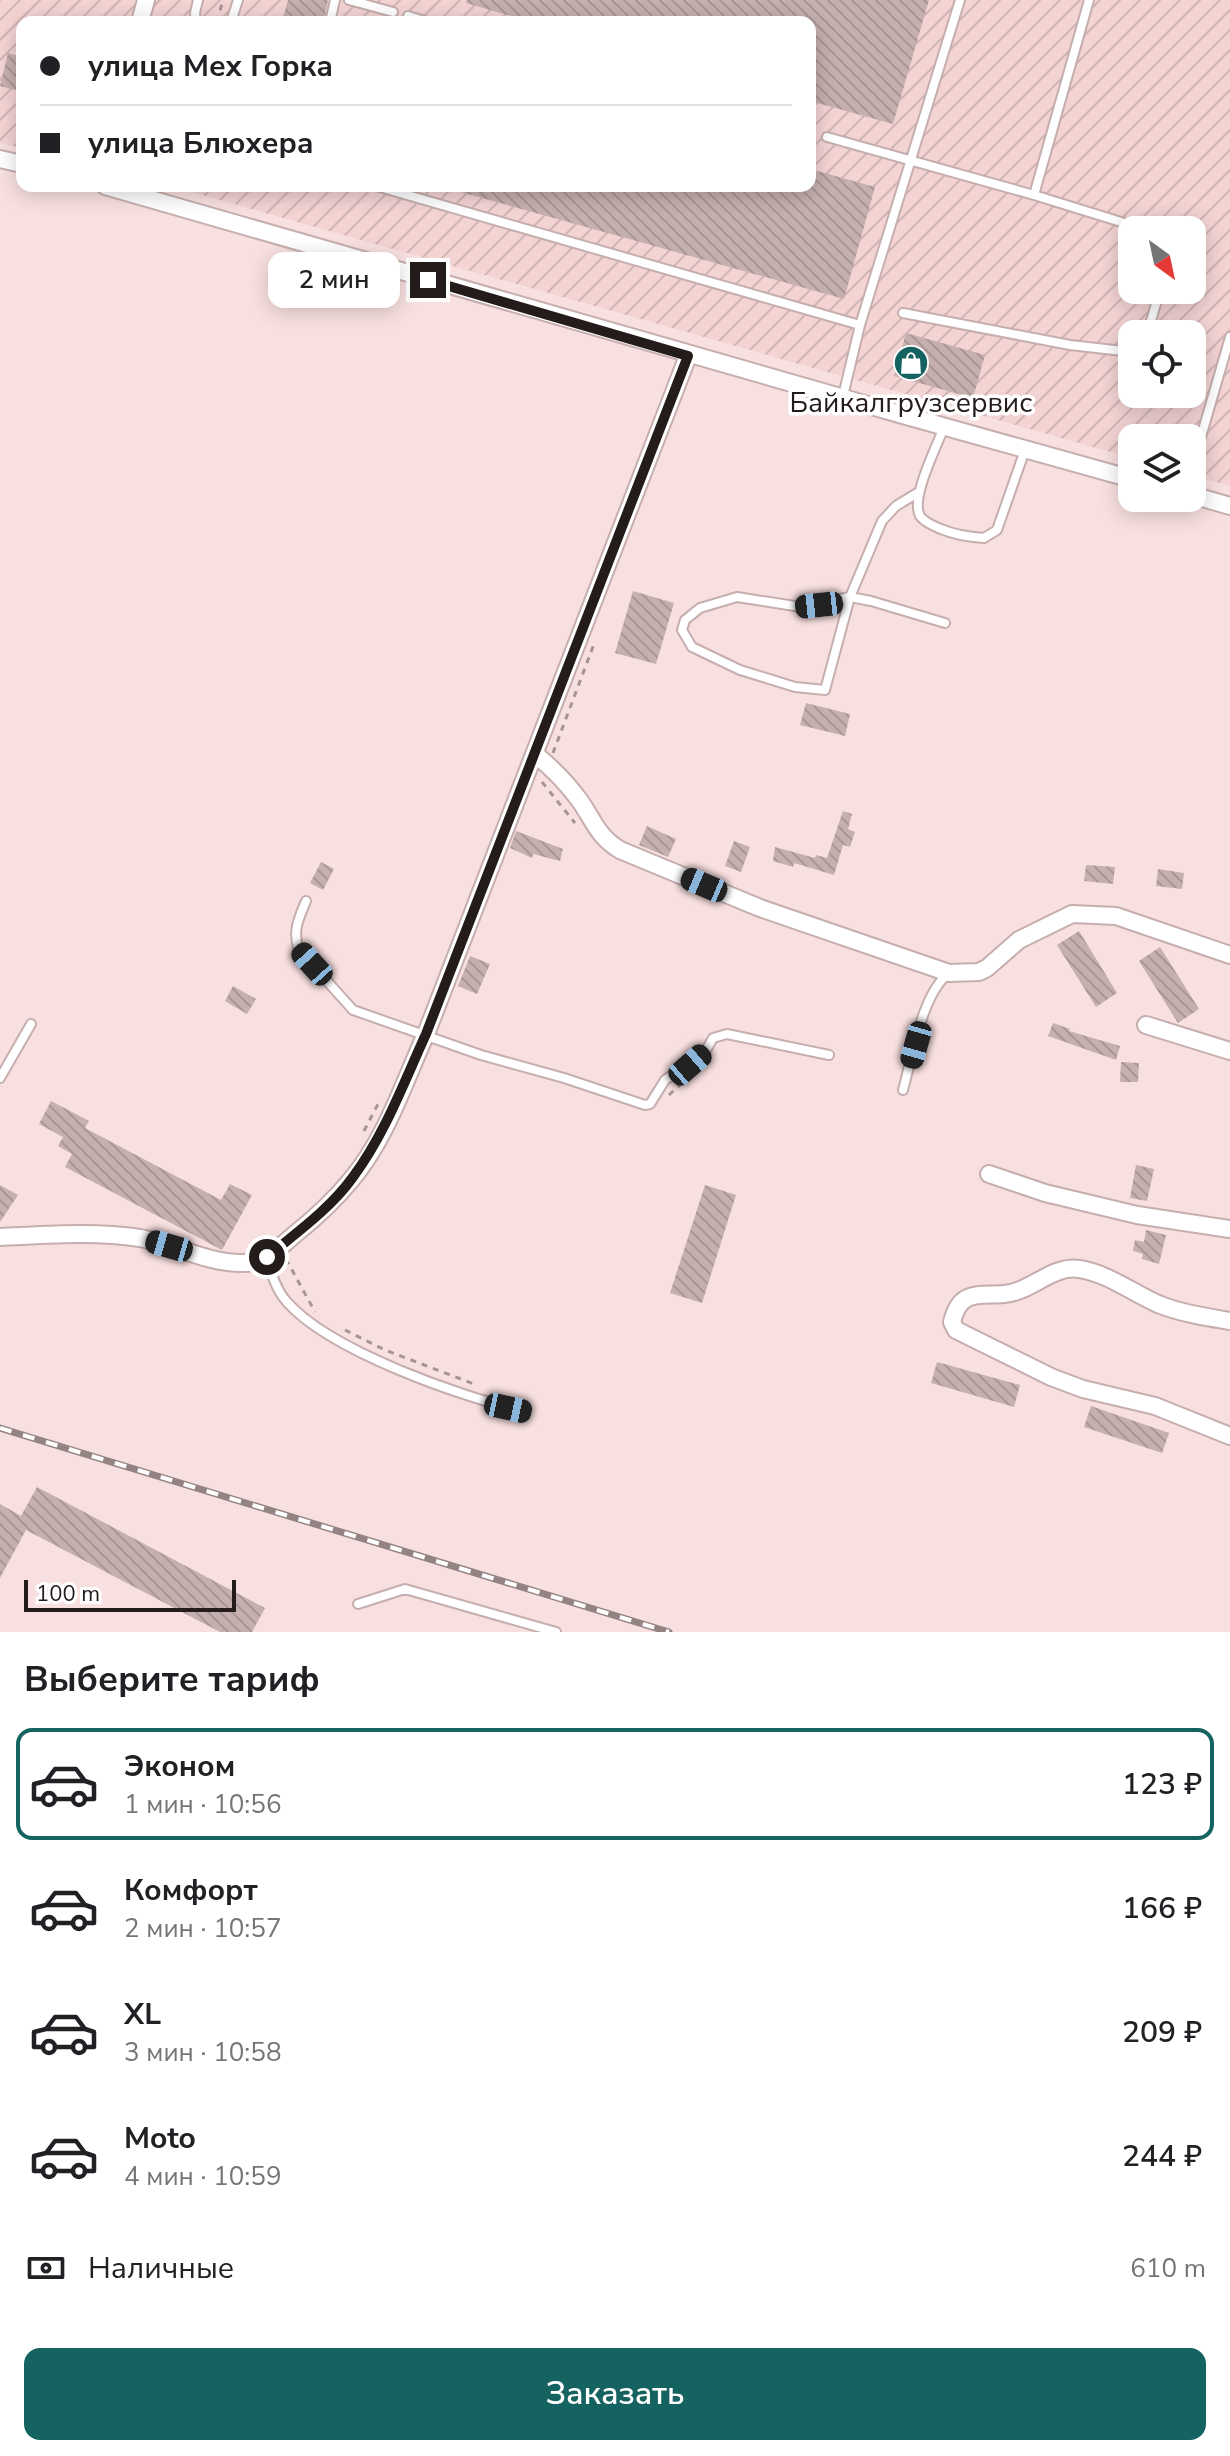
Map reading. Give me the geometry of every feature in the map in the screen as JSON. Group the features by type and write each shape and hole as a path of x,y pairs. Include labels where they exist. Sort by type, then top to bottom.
{"street":[{"path":"126,192 688,356 843,396 1118,475"},
{"path":"0,1237 95,1233 144,1239 220,1261 268,1262 352,1180 379,1138 426,1034 540,758 688,356"},
{"path":"1206,499 1230,506"},
{"path":"540,758 580,801 605,841 620,850 760,908 949,973 979,972 1019,940 1072,914 1116,916 1230,955"},
{"path":"1146,1025 1230,1051"},
{"path":"989,1174 1045,1193 1137,1215 1230,1227"},
{"path":"1230,1321 1160,1305 1104,1277 1079,1269 1063,1271 1030,1287 1006,1294 980,1293 971,1296 958,1305 952,1322 956,1330 1051,1377 1083,1389 1155,1406 1230,1436"}],"lane":[{"path":"349,0 393,12"},
{"path":"843,396 860,325 960,0"},
{"path":"1034,195 1089,0"},
{"path":"827,137 1118,221"},
{"path":"397,192 860,325"},
{"path":"903,313 1070,345 1118,350"},
{"path":"1205,424 1230,337"},
{"path":"944,427 917,505 927,523 959,535 984,538 997,530 1025,449"},
{"path":"919,492 896,506 882,521 850,597 825,690 795,687 740,670 692,647 682,630 685,620 700,608 737,597 801,607 850,597 945,623"},
{"path":"306,901 295,928 295,941 299,950 353,1010 481,1055 645,1105 650,1104 665,1080 690,1065 719,1035 727,1034 829,1055"},
{"path":"903,1090 928,1002 941,979 949,973"},
{"path":"0,1078 31,1024"},
{"path":"268,1262 282,1296 290,1305 344,1343 453,1392 525,1411"},
{"path":"358,1604 405,1589 556,1632"}],"path":[{"path":"574,822 537,776 540,758 554,752 599,632"},
{"path":"664,1100 693,1073"},
{"path":"362,1135 384,1092"},
{"path":"268,1262 291,1251"}],"shaded area":[{"path":"0,0 1230,0 1230,486 1206,479 1206,424 1118,424 1118,454 191,192 816,192 816,16 16,16 16,147 0,143"}],"building":[{"path":"288,0 328,0 324,16 284,16"},
{"path":"467,0 929,0 893,124 816,103 816,16 511,16 466,3"},
{"path":"8,53 16,55 16,90 0,86"},
{"path":"816,171 875,187 844,299 461,192 816,192"},
{"path":"906,333 985,355 973,398 894,376"},
{"path":"633,591 674,603 656,664 615,653"},
{"path":"806,703 850,714 845,736 800,725"},
{"path":"843,811 852,814 848,829 855,832 850,847 843,845 834,875 794,863 793,867 773,861 775,847 815,858 816,855 827,858"},
{"path":"647,826 676,839 668,857 639,845"},
{"path":"516,831 563,849 560,861 533,854 532,858 510,848"},
{"path":"734,841 750,847 741,872 725,866"},
{"path":"321,862 334,869 323,890 310,883"},
{"path":"1086,865 1115,867 1113,884 1084,881"},
{"path":"1158,869 1184,873 1182,889 1156,886"},
{"path":"1079,931 1117,993 1096,1007 1057,945"},
{"path":"1160,947 1199,1009 1178,1023 1139,961"},
{"path":"470,956 490,964 477,994 458,986"},
{"path":"233,986 256,999 247,1014 225,1001"},
{"path":"1053,1023 1120,1046 1116,1060 1048,1036"},
{"path":"1121,1062 1139,1063 1138,1082 1120,1082"},
{"path":"51,1101 89,1121 85,1128 221,1200 230,1184 252,1195 222,1250 65,1167 72,1154 58,1146 63,1137 39,1124"},
{"path":"1136,1165 1154,1169 1147,1201 1130,1198"},
{"path":"0,1185 18,1195 0,1222"},
{"path":"705,1185 736,1195 702,1303 670,1293"},
{"path":"1146,1230 1166,1235 1159,1264 1142,1259 1143,1254 1133,1251 1135,1240 1144,1242"},
{"path":"937,1362 1020,1385 1014,1407 931,1383"},
{"path":"1091,1406 1169,1433 1162,1453 1084,1427"},
{"path":"37,1487 265,1608 252,1632 220,1632 26,1530 0,1578 0,1504 21,1516"}],"railway":[{"path":"0,1428 669,1632"}],"place":[{"name":"Байкалгрузсервис","path":"911,363"}],"route":[{"path":"267,1257 313,1220 352,1180 379,1138 426,1034 688,356 428,280"}]}
